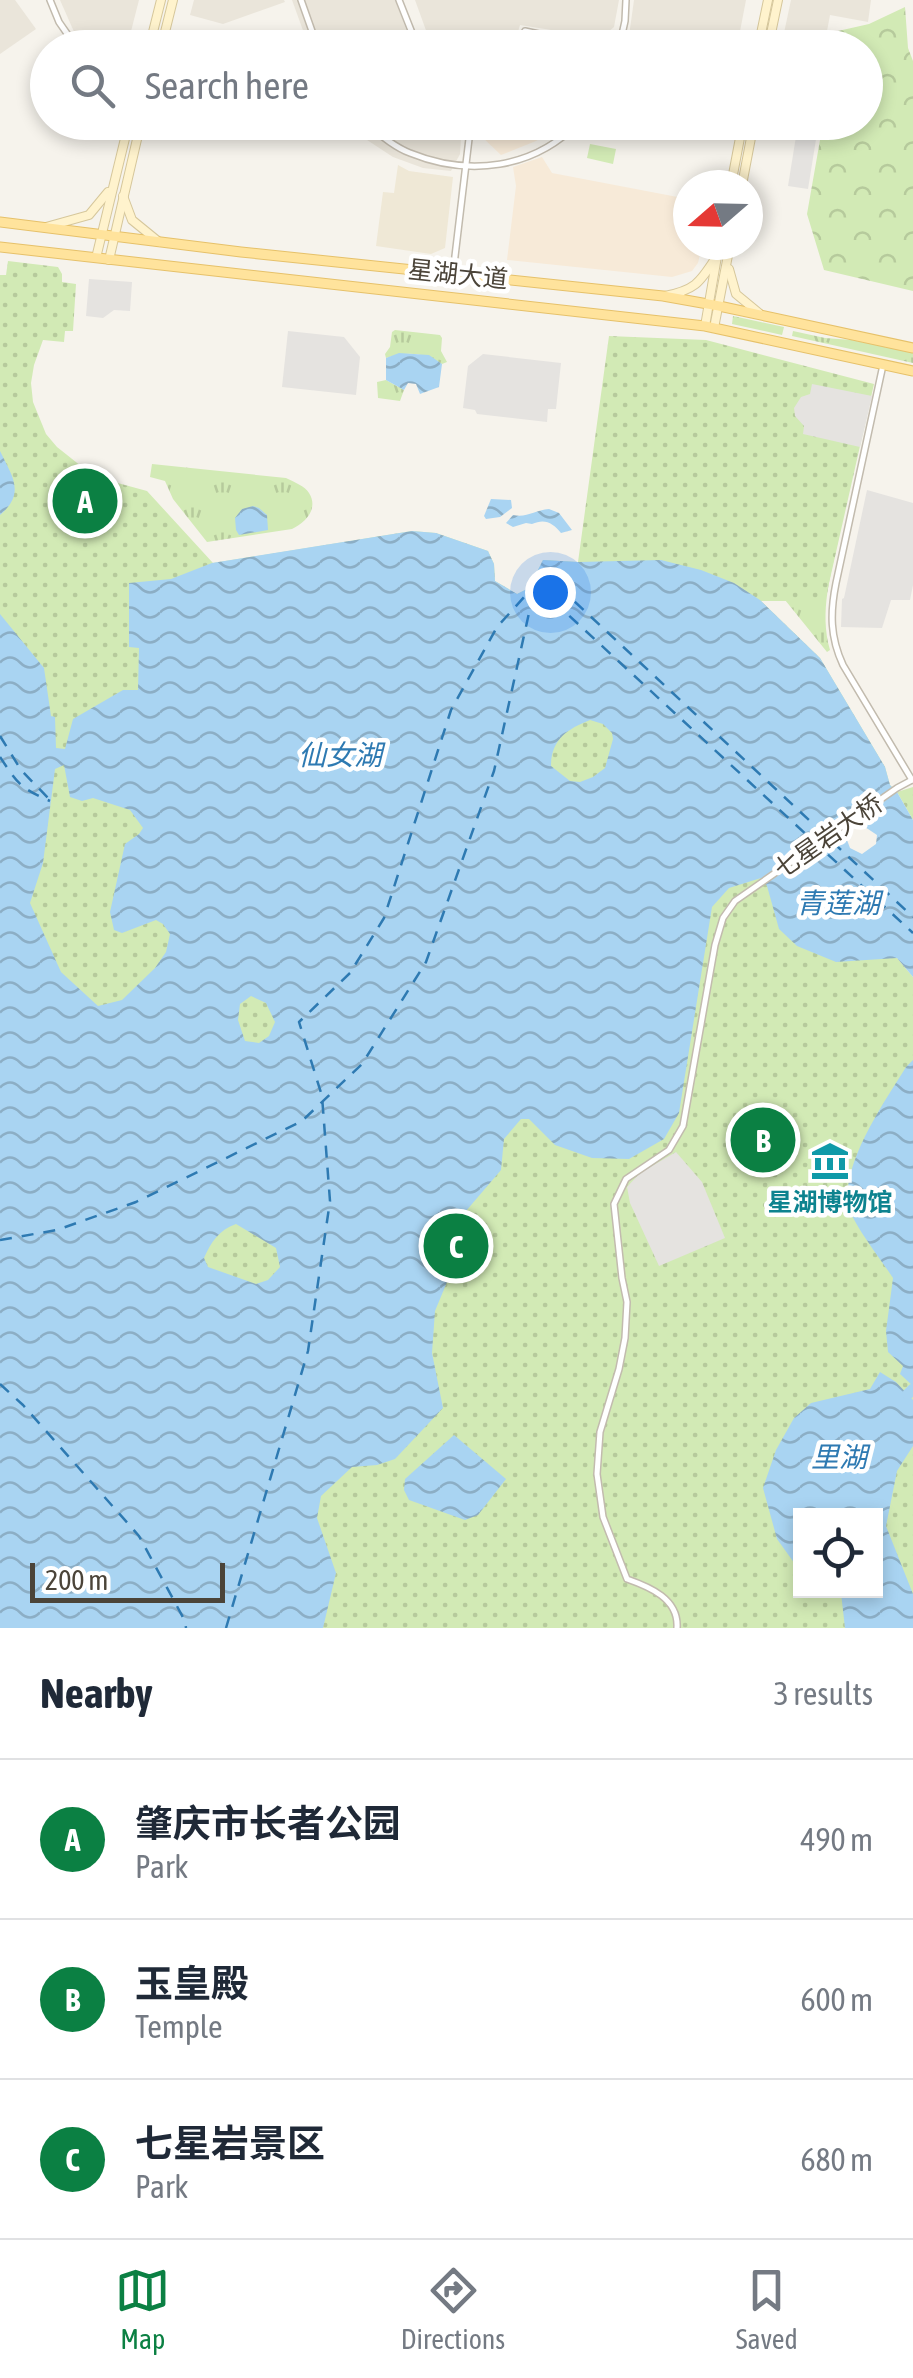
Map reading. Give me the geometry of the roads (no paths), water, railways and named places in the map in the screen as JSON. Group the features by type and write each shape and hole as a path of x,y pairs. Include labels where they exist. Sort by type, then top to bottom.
{"main road":[{"path":"153,30 161,0"},
{"path":"164,30 172,0"},
{"path":"762,30 768,0"},
{"path":"772,30 778,0"},
{"path":"96,258 125,140"},
{"path":"126,140 132,144 137,140"},
{"path":"109,260 137,140"},
{"path":"745,170 751,140"},
{"path":"734,170 740,141 750,144"},
{"path":"46,226 89,215 111,189"},
{"path":"123,195 132,220 159,242"},
{"name":"星湖大道","path":"0,222 663,296 913,348"},
{"path":"187,269 190,246"},
{"name":"星湖大道","path":"0,247 709,327 913,372"},
{"path":"663,296 687,291 701,282 713,260"},
{"path":"714,305 717,260"},
{"path":"709,327 727,260"},
{"path":"728,260 736,294 763,316"},
{"path":"560,310 564,285"},
{"path":"787,342 793,323"}],"street":[{"path":"50,0 64,30"},
{"path":"301,0 312,30"},
{"path":"399,0 411,30"},
{"path":"623,30 626,0"},
{"path":"390,140 408,152 467,168 516,162 558,140"},
{"path":"453,273 469,140"},
{"path":"883,365 831,618 843,665 912,778"},
{"name":"七星岩大桥","path":"677,1628 678,1621 666,1598 627,1579 603,1517 597,1474 600,1432 619,1368 627,1302 614,1204 626,1179 669,1150 683,1126 723,918 735,901 912,778"}],"water":[{"path":"399,353 429,355 442,364 439,387 420,394 416,384 408,383 404,390 386,380 386,358"},
{"path":"0,451 15,492 0,515"},
{"path":"491,499 511,500 512,508 500,517 486,519"},
{"path":"253,506 267,515 268,530 239,535 235,518 242,509"},
{"path":"549,509 559,513 572,530 561,533 545,522 513,527 506,523 513,515"},
{"name":"仙女湖","path":"412,531 436,533 488,551 495,581 517,594 529,588 543,560 661,560 734,583 760,600 820,658 913,820 913,977 897,958 836,962 797,946 779,929 761,878 729,888 712,907 679,1113 664,1139 629,1159 592,1158 555,1145 529,1119 521,1119 504,1139 501,1170 466,1211 452,1270 435,1311 432,1353 443,1408 395,1459 352,1467 321,1496 317,1518 336,1573 323,1628 0,1628 0,614 44,668 51,716 55,717 56,748 65,749 73,719 123,690 138,690 139,648 129,647 129,583 171,579 212,563","holes":["590,720 603,724 613,739 605,768 580,782 570,781 551,766 557,742","64,765 70,797 82,801 93,798 130,810 143,828 125,844 110,912 114,930 122,933 156,920 170,934 166,952 155,968 122,1000 98,1006 61,972 30,903 43,863 55,769","859,823 877,835 876,844 862,854 850,848 848,830","251,996 266,1003 275,1022 269,1036 259,1043 245,1041 238,1020 240,1004","236,1224 276,1248 280,1267 268,1280 256,1284 208,1267 204,1258 225,1230"]},
{"name":"里湖","path":"913,1060 913,1386 900,1374 903,1366 888,1352 886,1331 893,1278 853,1218 848,1195 850,1176 865,1137"},
{"name":"里湖","path":"880,1372 913,1400 913,1446 897,1471 886,1526 913,1594 913,1628 845,1628 842,1598 883,1598 883,1508 793,1508 793,1561 777,1539 763,1488 776,1450 794,1418 811,1403 870,1389"},
{"path":"454,1435 506,1479 478,1515 465,1520 409,1500 404,1490 405,1479"}],"waterway":[{"path":"908,1394 913,1389"}],"place":[{"name":"肇庆市长者公园","path":"85,501"},
{"name":"玉皇殿","path":"763,1140"},
{"name":"星湖博物馆","path":"830,1161"},
{"name":"七星岩景区","path":"456,1246"}],"water label":[{"name":"青莲湖","path":"838,903"}]}
